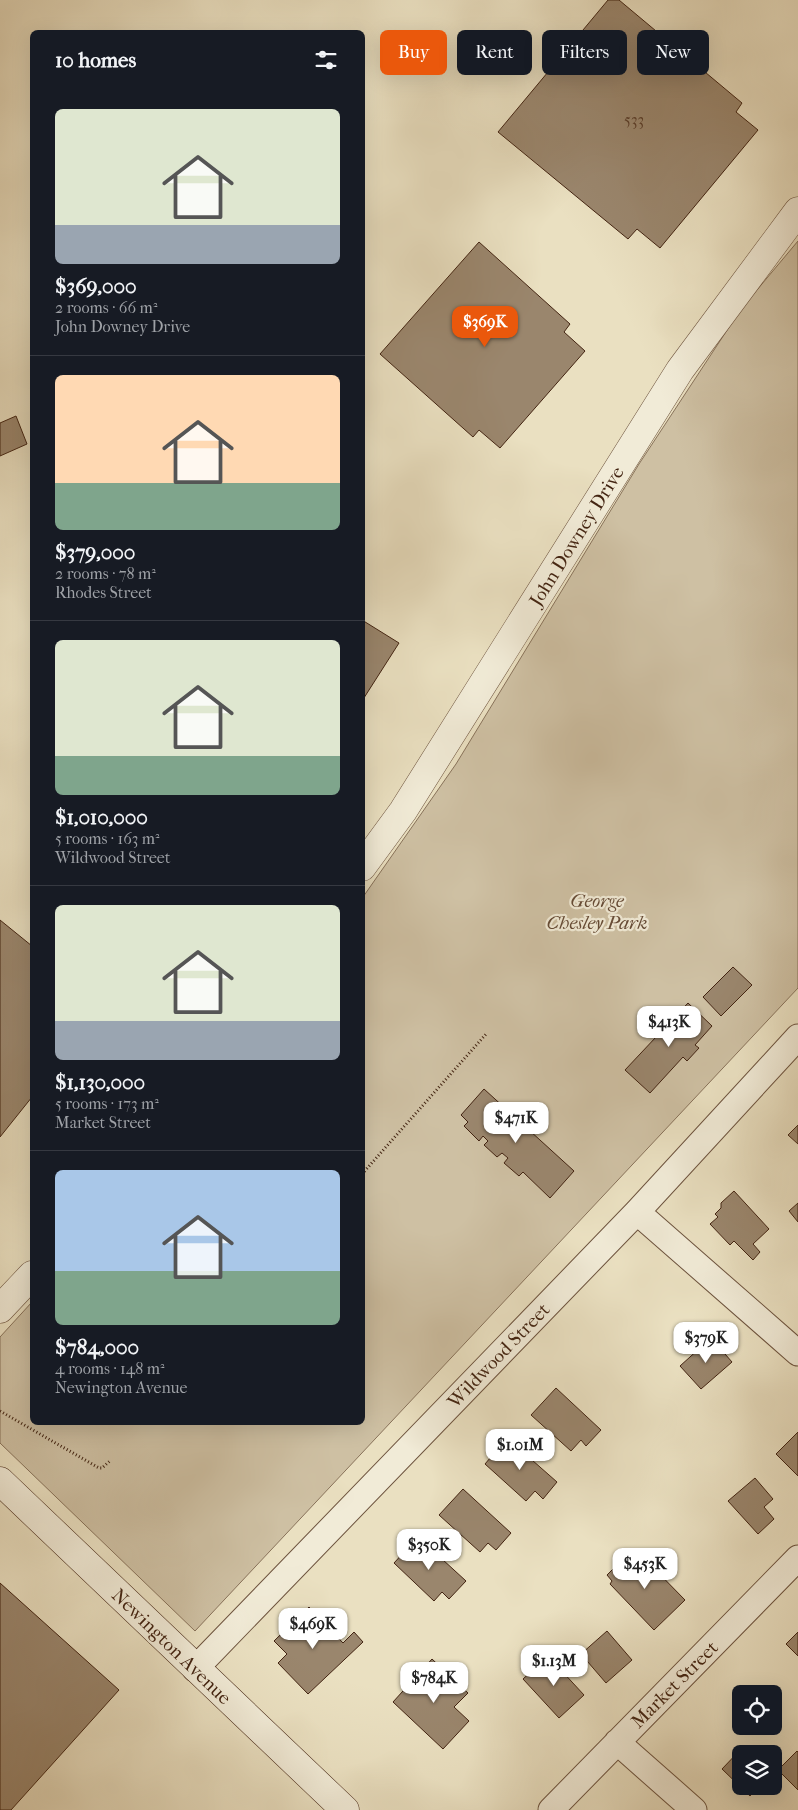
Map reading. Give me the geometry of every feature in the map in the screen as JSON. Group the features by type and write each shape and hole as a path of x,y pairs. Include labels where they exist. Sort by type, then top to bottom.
{"street":[{"name":"John Downey Drive","path":"365,863 403,811 680,370 798,211"},
{"name":"Wildwood Street","path":"195,1669 637,1212 798,1037"},
{"path":"637,1212 798,1353"},
{"path":"0,1309 30,1276"},
{"name":"Newington Avenue","path":"0,1481 345,1810"},
{"name":"Market Street","path":"551,1810 798,1558"},
{"path":"617,1742 694,1810"}],"path":[{"path":"365,1171 487,1034"},
{"path":"0,1411 99,1468 102,1468 111,1460"}],"green space":[{"name":"George Chesley Park","path":"798,241 798,988 195,1631 0,1443 0,1337 30,1304 30,1425 365,1425 365,894 456,764 639,464 741,309"}],"building":[{"path":"608,0 619,0 655,30 637,30 637,75 709,75 742,103 736,112 758,130 660,248 637,229 628,239 498,132 546,75 627,75 627,30 583,30"},
{"path":"479,242 570,324 564,332 585,351 500,448 479,430 473,437 380,354"},
{"path":"16,416 27,444 0,456 0,423"},
{"path":"365,622 399,643 365,696"},
{"path":"0,920 30,944 30,1100 0,1137"},
{"path":"733,967 752,985 721,1016 703,997"},
{"path":"688,1003 712,1026 695,1045 699,1048 687,1061 683,1057 650,1093 625,1070"},
{"path":"484,1089 574,1171 550,1198 523,1172 519,1176 504,1163 508,1158 502,1153 497,1157 484,1145 488,1141 483,1136 479,1141 464,1126 468,1122 461,1115"},
{"path":"798,1125 798,1144 788,1135"},
{"path":"734,1191 769,1229 753,1244 760,1252 753,1260 734,1241 730,1245 710,1224 718,1217 715,1214 721,1208 721,1203"},
{"path":"798,1203 798,1222 789,1211"},
{"path":"711,1338 732,1362 701,1389 680,1366"},
{"path":"556,1388 601,1430 586,1446 581,1440 571,1451 531,1415"},
{"path":"798,1432 798,1476 776,1454"},
{"path":"507,1438 557,1482 543,1499 535,1491 526,1501 485,1464"},
{"path":"755,1478 773,1499 764,1507 774,1519 758,1534 728,1501"},
{"path":"463,1489 511,1533 496,1550 488,1543 480,1552 439,1515"},
{"path":"418,1537 466,1581 449,1599 442,1592 434,1601 394,1563"},
{"path":"629,1553 634,1559 640,1554 685,1600 654,1630 610,1584 612,1581 607,1575"},
{"path":"0,1583 119,1690 11,1810 0,1810"},
{"path":"309,1607 343,1643 354,1632 363,1642 308,1694 278,1663 287,1654 274,1641"},
{"path":"607,1631 632,1660 606,1683 581,1654"},
{"path":"798,1632 798,1656 786,1644"},
{"path":"548,1656 584,1695 559,1718 523,1679"},
{"path":"432,1659 468,1693 454,1707 469,1721 443,1749 393,1702"},
{"path":"798,1752 798,1790 782,1774 782,1766"},
{"path":"732,1758 732,1779 722,1769"}]}
